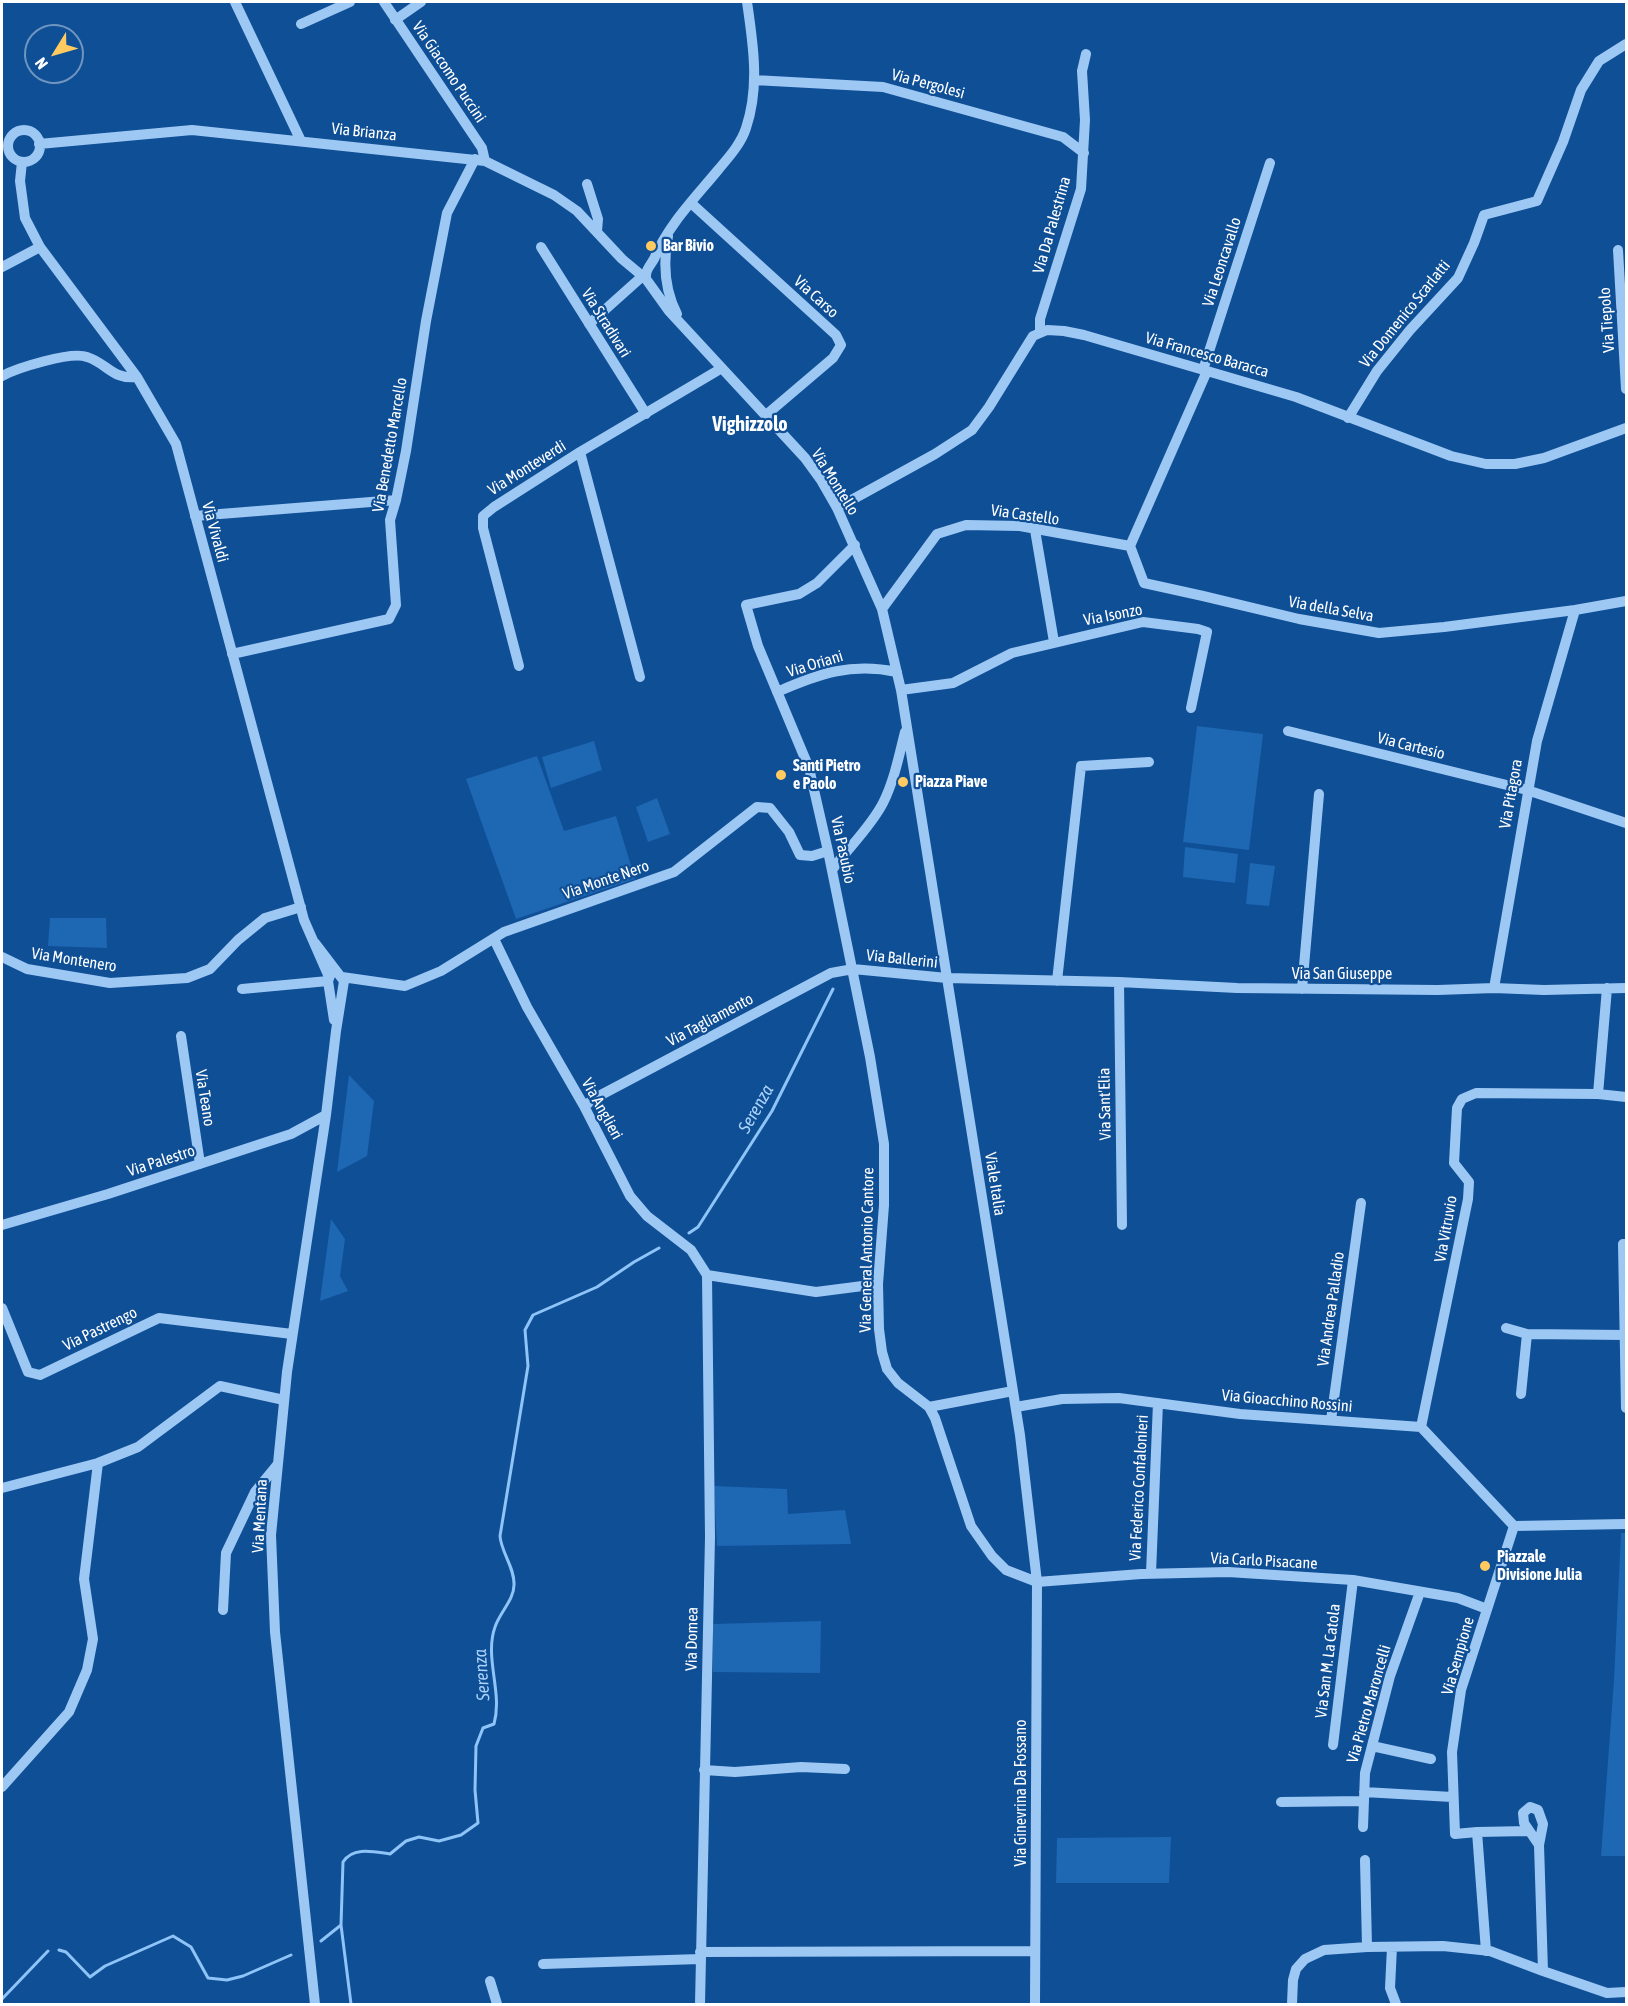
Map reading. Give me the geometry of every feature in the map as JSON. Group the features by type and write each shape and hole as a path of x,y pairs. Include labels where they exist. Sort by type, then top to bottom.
{"street":[{"path":"235,2 301,141"},
{"path":"301,24 350,2"},
{"name":"Via Giacomo Puccini","path":"384,2 482,148 480,160"},
{"path":"395,20 421,2"},
{"path":"646,276 658,248 669,232 726,161 743,135 750,114 754,80 754,57 747,2"},
{"name":"Via Domenico Scarlatti","path":"1348,418 1377,371 1410,330 1458,278 1484,216 1537,201 1563,142 1581,90 1599,62 1626,44"},
{"name":"Via Da Palestrina","path":"1040,332 1040,319 1082,189 1084,153 1082,71 1086,54"},
{"name":"Via Pergolesi","path":"754,80 883,87 1063,137 1084,153"},
{"name":"Via Brianza","path":"39,144 192,130 480,160 554,195 577,211 632,267 646,276"},
{"path":"21,131 33,134 39,144 36,156 30,161 22,162 14,159 5,147 10,138 21,131"},
{"name":"Via Benedetto Marcello","path":"232,654 389,619 396,605 390,520 396,500 447,213 480,160"},
{"name":"Via Vivaldi","path":"22,162 20,180 25,218 40,247 137,377 176,444 304,920 329,981"},
{"name":"Via Leoncavallo","path":"1130,546 1205,370 1270,162"},
{"path":"587,184 598,219 597,231"},
{"name":"Via Carso","path":"691,203 836,335 841,345 833,358 766,415"},
{"name":"Via Montello","path":"669,232 665,255 666,274 671,299 683,325"},
{"path":"2,267 40,247"},
{"name":"Via Stradivari","path":"541,247 646,414"},
{"name":"Via Tiepolo","path":"1618,250 1626,389"},
{"path":"589,324 657,264 666,274 659,286 646,276"},
{"name":"Via Montello","path":"646,276 662,303 805,458 821,480 855,546 882,609 901,690"},
{"name":"Via Francesco Baracca","path":"1040,332 1064,331 1084,335 1205,370 1296,397 1451,456 1486,464 1515,464 1544,458 1626,428"},
{"path":"837,508 935,454 972,430 989,407 1028,341 1040,332"},
{"path":"2,376 56,358 86,356 124,378 137,377"},
{"name":"Via Monteverdi","path":"519,666 483,528 483,516 580,453 722,368"},
{"path":"580,453 640,677"},
{"path":"195,516 396,500"},
{"name":"Via Castello","path":"882,609 938,534 966,525 1020,526 1130,546"},
{"path":"1035,530 1054,642"},
{"name":"Via Pasubio","path":"853,969 809,768 758,646 746,605 799,594 817,584 855,546"},
{"name":"Via della Selva","path":"1130,546 1144,583 1299,619 1379,633 1444,627 1626,601"},
{"name":"Via Pitagora","path":"1494,988 1527,790 1543,715 1575,610"},
{"name":"Via Isonzo","path":"901,690 952,683 1012,653 1143,622 1207,632 1191,708"},
{"name":"Via Oriani","path":"777,692 836,670 856,668 897,672"},
{"path":"832,870 865,831 882,804 897,762 906,727 901,690"},
{"name":"Viale Italia","path":"906,727 1016,1407 1037,1582"},
{"name":"Via Cartesio","path":"1288,731 1527,790 1626,823"},
{"path":"1057,981 1081,766 1149,762"},
{"path":"1302,988 1319,794"},
{"name":"Via Monte Nero","path":"329,981 336,974 342,980 362,979 405,986 441,971 504,932 674,872 757,807 770,808 789,832 800,855 812,856 828,851"},
{"name":"Via Montenero","path":"2,957 27,969 110,983 187,978 210,969 238,940 265,918 301,907"},
{"name":"Via Anglieri","path":"494,939 527,1007 584,1106 630,1196 647,1216 691,1250 707,1275"},
{"name":"Via Vivaldi","path":"315,943 342,980"},
{"name":"Via Ballerini","path":"853,969 947,978"},
{"name":"Via Tagliamento","path":"584,1106 831,974 853,969"},
{"name":"Via General Antonio Cantore","path":"853,969 884,1144 884,1205 878,1284 879,1329 887,1369 898,1383 929,1407 935,1418 971,1526 992,1556 1006,1570 1037,1582"},
{"name":"Via San Giuseppe","path":"947,978 1119,982 1237,988 1438,990 1626,988"},
{"name":"Via Mentana","path":"315,2004 274,1632 271,1535 292,1334 326,1116 342,980"},
{"path":"242,989 329,981"},
{"name":"Via Mentana","path":"329,981 336,1031"},
{"name":"Via Sant'Elia","path":"1119,982 1122,1225"},
{"path":"1598,1094 1607,988"},
{"name":"Via Teano","path":"181,1036 200,1164"},
{"name":"Via Vitruvio","path":"1421,1427 1468,1199 1469,1182 1454,1163 1457,1108 1462,1098 1476,1093 1598,1094 1626,1097"},
{"name":"Via Palestro","path":"2,1225 108,1194 291,1134 326,1116"},
{"name":"Via Andrea Palladio","path":"1331,1420 1361,1203"},
{"path":"1626,1244 1623,1244 1626,1408"},
{"path":"707,1275 816,1292 878,1284"},
{"name":"Via Domea","path":"700,2004 710,1537 707,1275"},
{"name":"Via Pastrengo","path":"2,1308 28,1372 40,1376 159,1318 292,1334"},
{"path":"1506,1328 1527,1334 1625,1335"},
{"path":"1521,1394 1527,1334"},
{"path":"2,1488 98,1463 138,1447 220,1386 284,1400"},
{"path":"929,1407 1013,1391"},
{"name":"Via Gioacchino Rossini","path":"1016,1407 1062,1399 1119,1398 1240,1414 1421,1427"},
{"name":"Via Federico Confalonieri","path":"1150,1573 1158,1403"},
{"path":"1421,1427 1514,1526 1626,1524"},
{"path":"2,1787 69,1712 87,1670 93,1639 84,1579 98,1463"},
{"path":"223,1610 226,1553 255,1492 278,1464"},
{"name":"Via Sempione","path":"1478,1832 1455,1834 1452,1752 1461,1690 1514,1526"},
{"name":"Via Carlo Pisacane","path":"1037,1582 1150,1573 1228,1572 1353,1580 1458,1598 1487,1609"},
{"name":"Via San M. La Catola","path":"1333,1745 1353,1580"},
{"name":"Via Ginevrina Da Fossano","path":"1035,2004 1037,1582"},
{"name":"Via Pietro Maroncelli","path":"1363,1827 1365,1773 1390,1676 1420,1592"},
{"path":"1372,1746 1431,1759"},
{"path":"704,1770 735,1772 801,1767 845,1768"},
{"path":"1281,1802 1364,1797 1452,1797"},
{"path":"1539,1845 1524,1823 1523,1813 1530,1807 1538,1810 1543,1824 1539,1845 1543,1971"},
{"path":"1486,1951 1478,1832 1529,1831"},
{"path":"1365,1860 1367,1947"},
{"path":"1292,2004 1296,1969 1305,1959 1324,1950 1367,1947 1443,1946 1486,1951 1607,1993 1626,1992"},
{"path":"1392,1947 1390,1988 1396,2004"},
{"path":"543,1964 700,1956 1035,1951"},
{"path":"490,1981 497,2004"}],"shaded area":[{"path":"1197,726 1263,734 1249,850 1183,842"},
{"path":"594,741 602,770 551,788 542,757"},
{"path":"537,756 564,831 616,816 635,879 516,919 466,779"},
{"path":"657,798 670,834 648,842 636,807"},
{"path":"1185,847 1238,854 1235,883 1183,877"},
{"path":"1250,863 1275,866 1269,906 1246,904"},
{"path":"50,918 106,918 107,948 48,946"},
{"path":"349,1075 374,1101 367,1156 337,1172"},
{"path":"331,1219 345,1239 340,1276 348,1291 320,1301"},
{"path":"714,1486 787,1489 788,1514 845,1510 851,1544 717,1546"},
{"path":"1621,1533 1626,1533 1626,1856 1601,1856 1614,1680"},
{"path":"821,1621 820,1673 713,1672 713,1624"},
{"path":"1171,1837 1169,1883 1056,1883 1057,1838"}],"waterway":[{"name":"Serenza","path":"689,1233 698,1227 772,1111 833,989"},
{"name":"Serenza","path":"351,2004 341,1925 343,1862 347,1857 358,1852 371,1851 390,1854 406,1841 419,1837 439,1841 461,1835 478,1823 475,1790 476,1746 483,1728 494,1724 496,1712 492,1639 497,1622 512,1596 514,1585 500,1536 528,1366 525,1330 533,1315 597,1287 659,1248"},
{"name":"Serenza","path":"321,1941 341,1925"},
{"name":"Serenza","path":"59,1950 66,1952 90,1977 105,1966 173,1936 191,1947 208,1978 227,1980 243,1976 291,1955"},
{"name":"Serenza","path":"2,1999 48,1951"}],"place":[{"name":"Bar Bivio","path":"651,246"},
{"name":"Santi Pietro e Paolo","path":"781,775"},
{"name":"Piazza Piave","path":"903,782"},
{"name":"Piazzale Divisione Julia","path":"1485,1566"}],"district":[{"name":"Vighizzolo","path":"750,425"}]}
